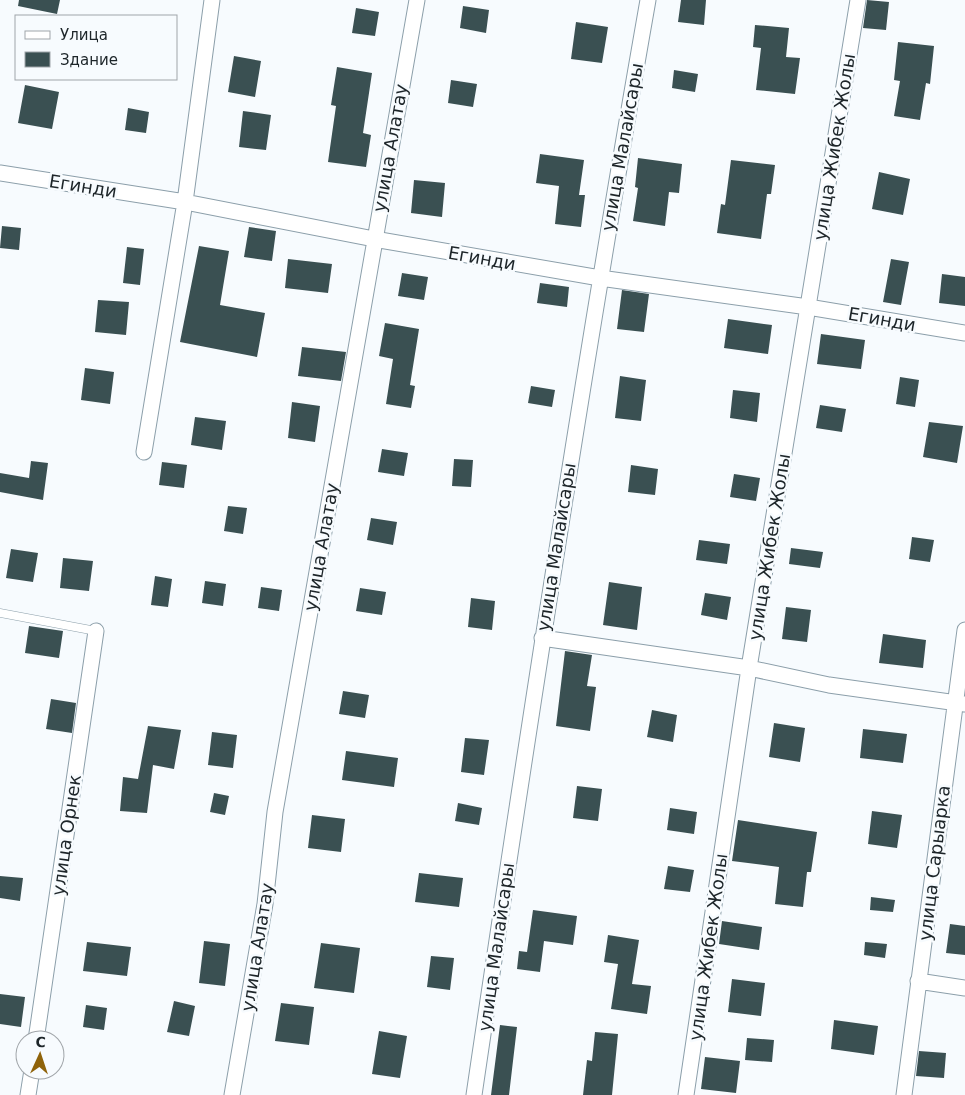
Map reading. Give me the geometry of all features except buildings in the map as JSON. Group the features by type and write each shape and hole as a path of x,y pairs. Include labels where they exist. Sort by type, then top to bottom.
{"street":[{"path":"144,452 185,202 212,0"},
{"name":"улица Алатау","path":"232,1095 265,904 275,812 417,0"},
{"name":"улица Малайсары","path":"474,1095 542,638 600,278 648,0"},
{"name":"улица Жибек Жолы","path":"686,1095 749,668 858,0"},
{"name":"Егинди","path":"0,173 185,202 374,239 600,278 808,307 965,333"},
{"name":"улица Сарыарка","path":"904,1095 918,981 960,703 965,630"},
{"name":"улица Орнек","path":"37,1030 96,631"},
{"path":"542,638 749,668 829,684 960,703"},
{"path":"918,981 965,988"},
{"path":"28,1095 30,1080"}],"lane":[{"path":"0,613 96,631"}]}
